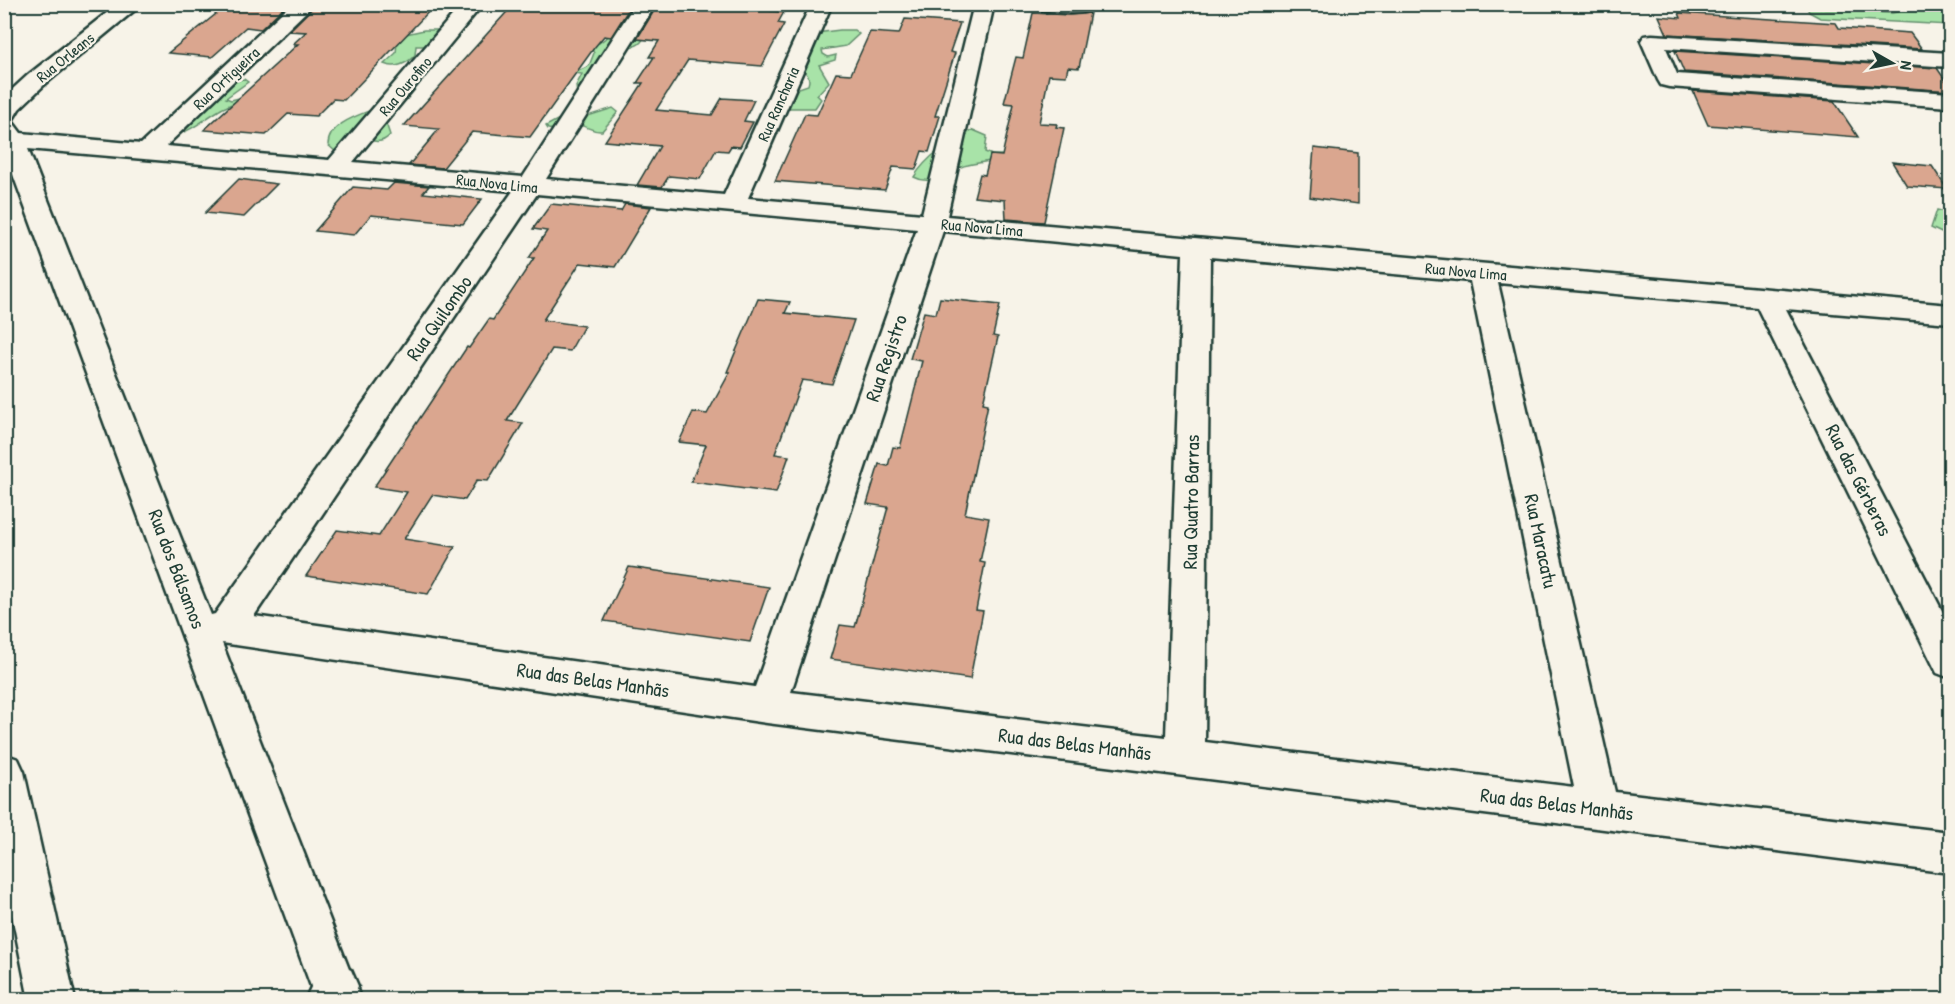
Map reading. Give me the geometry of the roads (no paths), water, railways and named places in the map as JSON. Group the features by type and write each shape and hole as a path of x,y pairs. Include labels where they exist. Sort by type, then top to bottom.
{"main road":[{"name":"Rua Orleans","path":"7,127 8,106 36,80 132,4"},
{"name":"Rua Ortigueira","path":"147,151 304,4"},
{"name":"Rua Ourofino","path":"336,167 473,4"},
{"name":"Rua Quilombo","path":"213,630 529,187 646,4"},
{"name":"Rua Rancharia","path":"733,203 822,4"},
{"name":"Rua Registro","path":"767,706 933,222 984,4"},
{"path":"1041,4 1082,7"},
{"path":"1950,60 1652,41 1669,80 1950,100"},
{"name":"Rua Nova Lima","path":"7,127 147,151 1950,314"},
{"name":"Rua dos Bálsamos","path":"7,127 213,630 333,995"},
{"name":"Rua Quatro Barras","path":"1185,758 1197,247"},
{"name":"Rua Maracatu","path":"1482,272 1599,809"},
{"name":"Rua das Gérberas","path":"1767,299 1950,662"},
{"name":"Rua das Belas Manhãs","path":"213,630 767,706 1950,853"},
{"path":"4,772 52,999"}]}
